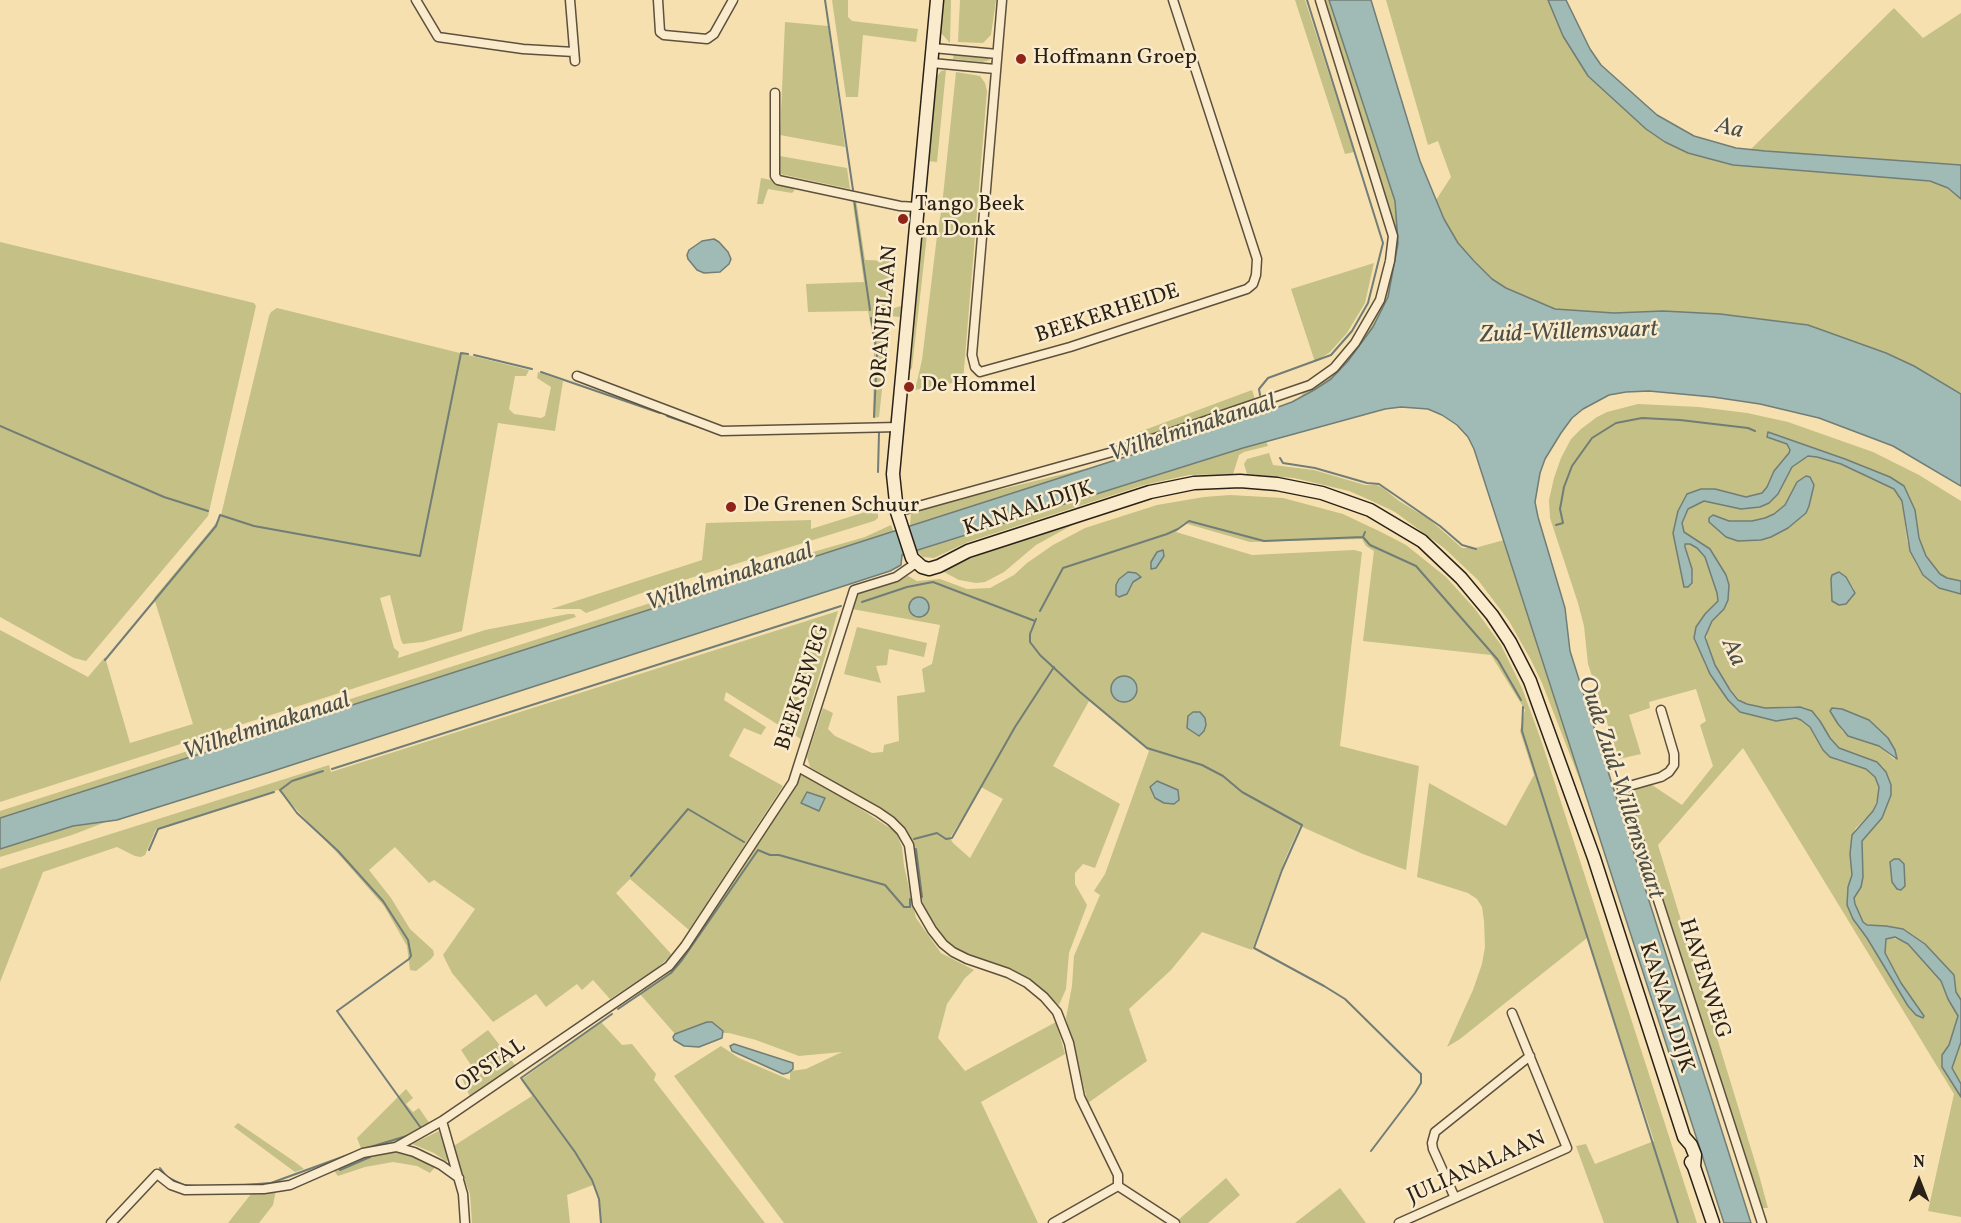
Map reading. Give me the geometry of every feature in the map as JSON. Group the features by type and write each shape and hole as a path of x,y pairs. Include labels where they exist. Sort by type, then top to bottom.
{"main road":[{"name":"ORANJELAAN","path":"914,561 897,512 893,474 937,0"},
{"name":"KANAALDIJK","path":"914,561 929,569 968,551 1132,498 1194,483 1240,481 1277,484 1322,493 1370,510 1422,541 1461,578 1492,615 1510,642 1530,681 1594,858 1684,1137 1695,1155 1694,1167 1713,1223"}],"street":[{"path":"421,1 438,37 574,56 570,0"},
{"path":"658,0 660,32 664,35 707,39 714,34 733,0"},
{"name":"BEEKERHEIDE","path":"1002,0 972,355 975,367 980,372 1070,347 1247,289 1252,284 1256,275 1257,259 1173,0"},
{"path":"897,512 1123,449 1310,385 1334,368 1355,343 1380,300 1390,261 1393,236 1320,0"},
{"path":"933,48 997,54"},
{"path":"932,63 995,69"},
{"path":"775,93 775,176 778,180 900,206 917,207"},
{"path":"577,376 722,431 898,427"},
{"name":"BEEKSEWEG","path":"914,561 896,577 854,590 798,768 878,812 901,831 909,845 917,904 943,944 967,959 1027,983 1057,1012 1065,1027 1080,1097 1118,1174 1118,1186"},
{"name":"HAVENWEG","path":"1661,710 1674,754 1674,765 1670,772 1661,777 1622,788 1762,1223"},
{"name":"OPSTAL","path":"111,1223 157,1174 171,1185 185,1190 264,1189 290,1185 363,1153 396,1147 442,1121 669,966 685,946 786,791 798,768"},
{"name":"JULIANALAAN","path":"1399,1223 1567,1148 1512,1013"},
{"path":"1455,1198 1433,1149 1435,1132 1530,1056"},
{"path":"442,1121 459,1179 465,1223"},
{"path":"396,1147 414,1152 441,1165 459,1179"},
{"path":"1053,1223 1118,1186 1175,1223"}],"shaded area":[{"path":"832,0 848,0 848,17 852,21 918,29 916,42 863,35 858,97 846,97"},
{"path":"944,0 951,0 950,43 941,33"},
{"path":"960,0 996,0 991,35 983,43 958,42"},
{"path":"1295,0 1305,0 1354,152 1345,154"},
{"path":"1321,0 1329,0 1395,201 1398,243 1388,297 1365,340 1339,371 1331,379 1299,399 1304,392 1329,377 1349,359 1365,336 1384,301 1394,253"},
{"path":"1386,0 1548,0 1563,36 1588,76 1646,129 1665,142 1688,153 1733,165 1918,179 1948,188 1961,199 1961,394 1914,366 1861,344 1766,320 1720,314 1663,311 1614,313 1555,309 1492,279 1458,243 1436,200 1451,177 1438,141 1428,145"},
{"path":"1894,8 1923,38 1961,13 1961,165 1750,150"},
{"path":"785,22 828,26 845,147 780,135"},
{"path":"954,53 986,56 990,60 982,62 953,59"},
{"path":"946,70 937,162 927,161 936,78 941,71"},
{"path":"956,72 980,76 987,91 963,381 915,390 922,360 942,206"},
{"path":"780,156 847,168 850,189 780,174"},
{"path":"761,178 795,185 794,191 792,193 768,189 763,204 757,204"},
{"path":"852,197 856,199 865,260 896,261 891,309 901,306 900,317 890,316 879,417 873,418 874,344 868,311 808,312 806,284 864,282"},
{"path":"918,235 927,235 910,370 908,369"},
{"path":"0,242 254,303 256,306 208,516 86,661 74,658 0,617"},
{"path":"1374,263 1365,303 1347,333 1330,352 1315,362 1291,289"},
{"path":"277,308 529,370 526,376 515,376 509,409 514,414 541,418 545,416 551,387 537,378 538,372 563,381 555,431 498,423 462,631 423,642 403,644 390,595 380,598 394,648 399,652 398,658 485,630 568,614 574,614 576,617 0,802 0,630 88,677 105,657 130,743 193,724 154,598 221,515 269,316"},
{"path":"1252,390 1256,402 1133,442 1131,435"},
{"path":"1638,404 1699,407 1747,413 1788,422 1873,452 1919,475 1961,501 1961,581 1940,574 1926,556 1919,538 1915,510 1904,486 1890,477 1845,459 1768,432 1766,436 1787,444 1790,450 1774,471 1762,493 1746,497 1715,489 1701,489 1687,494 1678,511 1673,533 1684,587 1690,586 1693,578 1685,544 1697,548 1705,557 1715,583 1718,601 1696,627 1705,665 1728,700 1740,712 1776,721 1796,718 1801,720 1810,727 1836,760 1866,769 1875,777 1879,795 1873,811 1855,829 1850,854 1852,875 1847,897 1861,929 1908,1006 1921,1011 1901,983 1885,953 1886,939 1891,937 1908,944 1926,962 1941,981 1948,999 1957,1012 1958,1020 1949,1045 1942,1055 1942,1067 1961,1097 1961,1217 1928,1211 1954,1094 1743,748 1658,845 1768,1208 1759,1208 1627,794 1630,790 1649,783 1682,805 1713,766 1700,725 1706,721 1696,689 1649,702 1650,708 1629,715 1641,754 1619,759 1588,664 1584,626 1550,518 1549,500 1554,478 1571,439 1597,417"},
{"path":"1266,441 1268,446 1239,455 1233,474 1189,475 1144,485 968,542 934,558 923,557 917,551"},
{"path":"1269,453 1273,465 1314,470 1365,485 1377,485 1429,519 1462,548 1475,548 1504,540 1588,801 1531,660 1509,621 1478,580 1444,548 1395,512 1372,501 1349,491 1294,478 1247,474 1244,464 1247,459"},
{"path":"1808,456 1817,457 1841,464 1894,489 1902,500 1907,541 1923,575 1939,588 1961,594 1961,1000 1956,992 1954,975 1925,944 1903,929 1867,925 1863,922 1855,904 1854,898 1861,887 1863,876 1862,841 1882,818 1891,796 1891,785 1883,767 1867,758 1839,748 1816,715 1806,708 1794,706 1765,708 1741,702 1722,679 1706,644 1707,630 1724,609 1728,600 1729,585 1714,555 1682,530 1682,523 1688,509 1698,503 1709,501 1741,509 1778,494 1792,467","holes":["1797,482 1806,513 1788,528 1761,540 1738,541 1726,537 1709,522 1717,517 1729,521 1752,521 1774,514 1785,505","1839,572 1846,577 1854,589 1832,601 1832,575","1832,708 1842,709 1869,720 1888,738 1895,760 1879,746 1848,736 1842,731 1830,711","1894,859 1902,861 1905,886 1892,882 1890,862"]},
{"path":"1093,467 958,511 910,526 911,511"},
{"path":"1230,495 1283,498 1343,514 1381,532 1406,545 1446,577 1475,609 1501,645 1522,688 1541,740 1697,1223 1604,1223 1576,1146 1586,1144 1595,1164 1654,1141 1587,938 1447,1047 1473,990 1482,964 1485,947 1484,921 1482,907 1477,899 1468,893 1417,877 1429,783 1506,826 1534,775 1520,731 1525,710 1491,655 1363,641 1374,551 1366,546 1362,539 1250,542 1184,523 1176,532 1252,555 1354,550 1362,552 1340,746 1419,766 1406,870 1300,826 1285,859 1252,950 1202,932 1171,970 1129,1009 1147,1061 1088,1103 1066,1018 1072,986 1074,956 1100,895 1094,891 1105,874 1149,751 1089,701 1053,766 1120,804 1095,868 1083,864 1075,873 1075,884 1087,905 1069,953 1066,989 1059,1005 1026,978 1000,965 967,955 952,945 935,928 924,909 910,840 904,826 896,818 810,767 807,757 823,708 833,713 828,729 835,736 872,753 883,752 884,745 899,741 897,696 925,692 922,669 932,664 940,625 852,609 858,594 908,576 917,581 940,579 967,589 990,588 1014,575 1053,545 1085,528 1157,505","holes":["1113,683 1137,684 1138,689 1135,696 1114,697","981,787 1003,799 970,858 950,838"]},
{"path":"878,508 878,518 874,521 639,594 586,613 580,609 551,609 702,560 706,523 811,520 811,529"},
{"path":"1087,517 1036,545 1004,572 985,582 959,580 944,572 954,564"},
{"path":"891,525 894,532 0,818 0,811 782,561 865,537"},
{"path":"838,611 801,739 726,692 724,700 766,727 761,735 744,728 729,756 783,786 689,930 630,879 616,893 672,955 657,968 610,999 593,980 582,990 577,984 546,1007 536,994 493,1022 452,973 443,955 475,909 434,880 429,883 395,847 369,870 391,898 410,929 433,950 434,955 431,959 416,971 410,970 407,946 384,906 278,790 156,829 145,855 141,857 117,847 43,872 0,982 0,869 329,765 331,772"},
{"path":"857,627 927,643 924,657 889,649 887,665 876,666 881,683 844,674"},
{"path":"800,774 850,802 896,832 902,847 916,918 941,953 974,970 965,978 947,1004 938,1038 965,1071 1056,1022 1065,1054 981,1102 1038,1223 784,1223 674,1076 721,1046 739,1058 790,1080 790,1071 806,1069 842,1052 799,1056 756,1040 724,1033 712,1022 675,1034 640,994 666,975 694,940 783,804"},
{"path":"111,820 72,835 0,857 0,849 73,826"},
{"path":"601,1022 622,1045 632,1044 656,1074 654,1080 765,1223 601,1223 599,1201 593,1185 567,1195 570,1223 472,1223 470,1194 452,1147 532,1096 521,1080"},
{"path":"488,1030 515,1065 470,1097 460,1073 471,1065 461,1050"},
{"path":"1961,1042 1961,1084 1952,1068"},
{"path":"406,1089 413,1098 406,1104 413,1112 419,1108 430,1124 402,1141 362,1151 357,1138"},
{"path":"238,1123 304,1169 295,1172 234,1127"},
{"path":"439,1131 447,1162 434,1153 412,1144"},
{"path":"405,1151 436,1166 430,1173 417,1166 393,1162 365,1167 338,1176 332,1168 376,1153"},
{"path":"1226,1178 1240,1195 1208,1223 1177,1221"},
{"path":"277,1185 273,1205 259,1223 228,1223 255,1189"},
{"path":"1340,1188 1366,1223 1295,1223"}],"water":[{"name":"Zuid-Willemsvaart","path":"1329,0 1371,0 1420,161 1444,219 1458,243 1474,261 1492,279 1506,288 1555,309 1614,313 1663,311 1720,314 1808,325 1886,353 1914,366 1961,394 1961,486 1893,446 1819,418 1760,404 1649,391 1609,395 1583,409 1572,418 1561,433 1545,459 1540,473 1535,502 1565,608 1570,651 1751,1223 1724,1223 1474,449 1468,437 1457,425 1428,409 1401,407 1385,409 1243,448 902,555 901,565 890,571 267,773 117,820 73,826 0,849 0,818 1259,414 1292,402 1314,390 1331,379 1348,361 1373,327 1388,297 1398,243 1395,201"},
{"path":"1548,0 1566,0 1590,49 1601,65 1657,115 1694,136 1736,148 1961,165 1961,199 1948,188 1930,181 1733,165 1688,153 1665,142 1646,129 1588,76 1563,36"},
{"path":"714,239 728,252 731,259 720,272 704,273 697,270 687,255 689,250 702,241"},
{"path":"1768,432 1845,459 1890,477 1904,486 1915,510 1919,538 1926,556 1940,574 1961,581 1961,594 1939,588 1923,575 1910,551 1902,501 1894,489 1841,464 1817,457 1808,456 1792,467 1778,494 1769,503 1760,507 1741,509 1704,501 1688,509 1682,523 1684,532 1710,549 1726,575 1729,585 1728,600 1724,609 1712,621 1705,637 1715,665 1738,700 1765,708 1800,707 1812,711 1839,748 1877,762 1886,772 1891,785 1891,795 1882,818 1862,841 1863,877 1861,887 1854,898 1855,904 1863,922 1867,925 1903,929 1925,944 1954,975 1956,992 1961,1000 1961,1042 1952,1068 1961,1084 1961,1097 1942,1067 1942,1055 1949,1045 1958,1016 1941,981 1908,944 1895,937 1886,939 1885,953 1901,983 1924,1016 1923,1018 1916,1015 1853,919 1847,905 1848,887 1852,875 1850,854 1852,835 1877,803 1879,787 1875,777 1866,769 1830,757 1823,750 1810,727 1801,720 1796,718 1776,721 1740,712 1728,700 1710,674 1694,638 1696,627 1718,601 1717,593 1705,557 1690,544 1685,544 1685,547 1692,569 1692,583 1684,587 1673,533 1678,511 1687,494 1701,489 1715,489 1746,497 1762,493 1774,471 1790,450 1787,444 1767,437"},
{"path":"1806,476 1810,477 1814,485 1806,513 1788,528 1771,537 1738,541 1726,537 1709,522 1709,518 1713,515 1729,521 1752,521 1774,514 1785,505 1797,482"},
{"path":"1163,550 1164,556 1156,568 1151,569 1151,562 1157,552"},
{"path":"1128,572 1136,573 1141,577 1133,582 1127,594 1119,597 1116,595 1116,585 1119,579"},
{"path":"1839,572 1846,577 1855,593 1846,604 1839,605 1832,601 1831,579 1832,575"},
{"path":"919,597 926,600 929,607 926,614 919,617 912,614 909,607 912,600"},
{"path":"1124,676 1133,680 1137,689 1133,698 1124,702 1115,698 1111,689 1115,680"},
{"path":"1832,708 1842,709 1869,720 1888,738 1897,759 1879,746 1848,736 1830,711"},
{"path":"1193,712 1200,712 1205,718 1204,731 1199,736 1187,728 1188,716"},
{"path":"1157,781 1178,790 1179,800 1174,804 1164,803 1155,798 1150,787"},
{"path":"807,792 825,798 819,811 801,803"},
{"path":"1899,859 1904,864 1905,886 1901,890 1897,889 1892,882 1890,862"},
{"path":"712,1022 723,1031 722,1038 699,1047 684,1046 674,1040 675,1034"},
{"path":"734,1044 793,1063 793,1069 783,1074 732,1051 730,1046"}],"waterway":[{"path":"825,0 853,190"},
{"name":"Wilhelminakanaal","path":"1260,395 1259,389 1268,378 1331,355 1352,331 1368,303 1383,243 1307,0"},
{"path":"854,199 870,310"},
{"path":"871,318 877,354 874,417"},
{"path":"105,660 216,526 220,515 254,526 420,556 461,353 468,354"},
{"path":"474,355 532,369"},
{"path":"541,372 660,413"},
{"path":"667,416 705,429"},
{"path":"1556,525 1563,523 1560,509 1564,487 1572,466 1592,438 1616,423 1642,418 1680,420 1748,428 1755,431"},
{"path":"0,426 164,497 208,511"},
{"path":"878,472 879,433"},
{"path":"1280,458 1283,463 1315,468 1367,483 1379,484 1440,526 1462,545 1476,549"},
{"path":"1040,611 1063,568 1167,534 1189,521 1264,541 1363,537"},
{"path":"1365,532 1363,537 1370,545 1416,566 1498,660 1521,700"},
{"path":"862,602 907,587 933,582 1035,621"},
{"path":"332,769 841,606"},
{"path":"1036,619 1030,634 1030,642 1040,655 1079,691"},
{"path":"914,839 937,833 946,839 952,838 1015,727 1054,667"},
{"path":"1080,692 1147,748 1202,765 1223,776 1242,792 1302,825 1282,870 1254,948 1345,999 1421,1074 1421,1083 1415,1093 1371,1151"},
{"path":"1523,707 1522,731 1678,1223"},
{"path":"323,771 292,781 280,790 297,813 338,851 383,901 408,940 411,956 337,1011 420,1129"},
{"path":"149,850 158,829 274,792"},
{"path":"631,876 688,809 744,842"},
{"path":"916,849 922,897"},
{"path":"618,1009 671,973 758,850 885,885 904,907 910,907 910,899"},
{"path":"601,1223 599,1199 592,1180 575,1152 521,1078 612,1014"},
{"path":"367,1148 410,1135"},
{"path":"244,1185 271,1183 353,1153"},
{"path":"340,1170 370,1157 368,1154"},
{"path":"160,1168 167,1177 183,1185 196,1186"}],"place":[{"name":"Hoffmann Groep","path":"1021,59"},
{"name":"Tango Beek en Donk","path":"903,219"},
{"name":"De Hommel","path":"909,387"},
{"name":"De Grenen Schuur","path":"731,507"}],"water label":[{"name":"Aa","path":"1729,130"},
{"name":"Aa","path":"1732,653"},
{"name":"Oude Zuid-Willemsvaart","path":"1619,788"}]}
